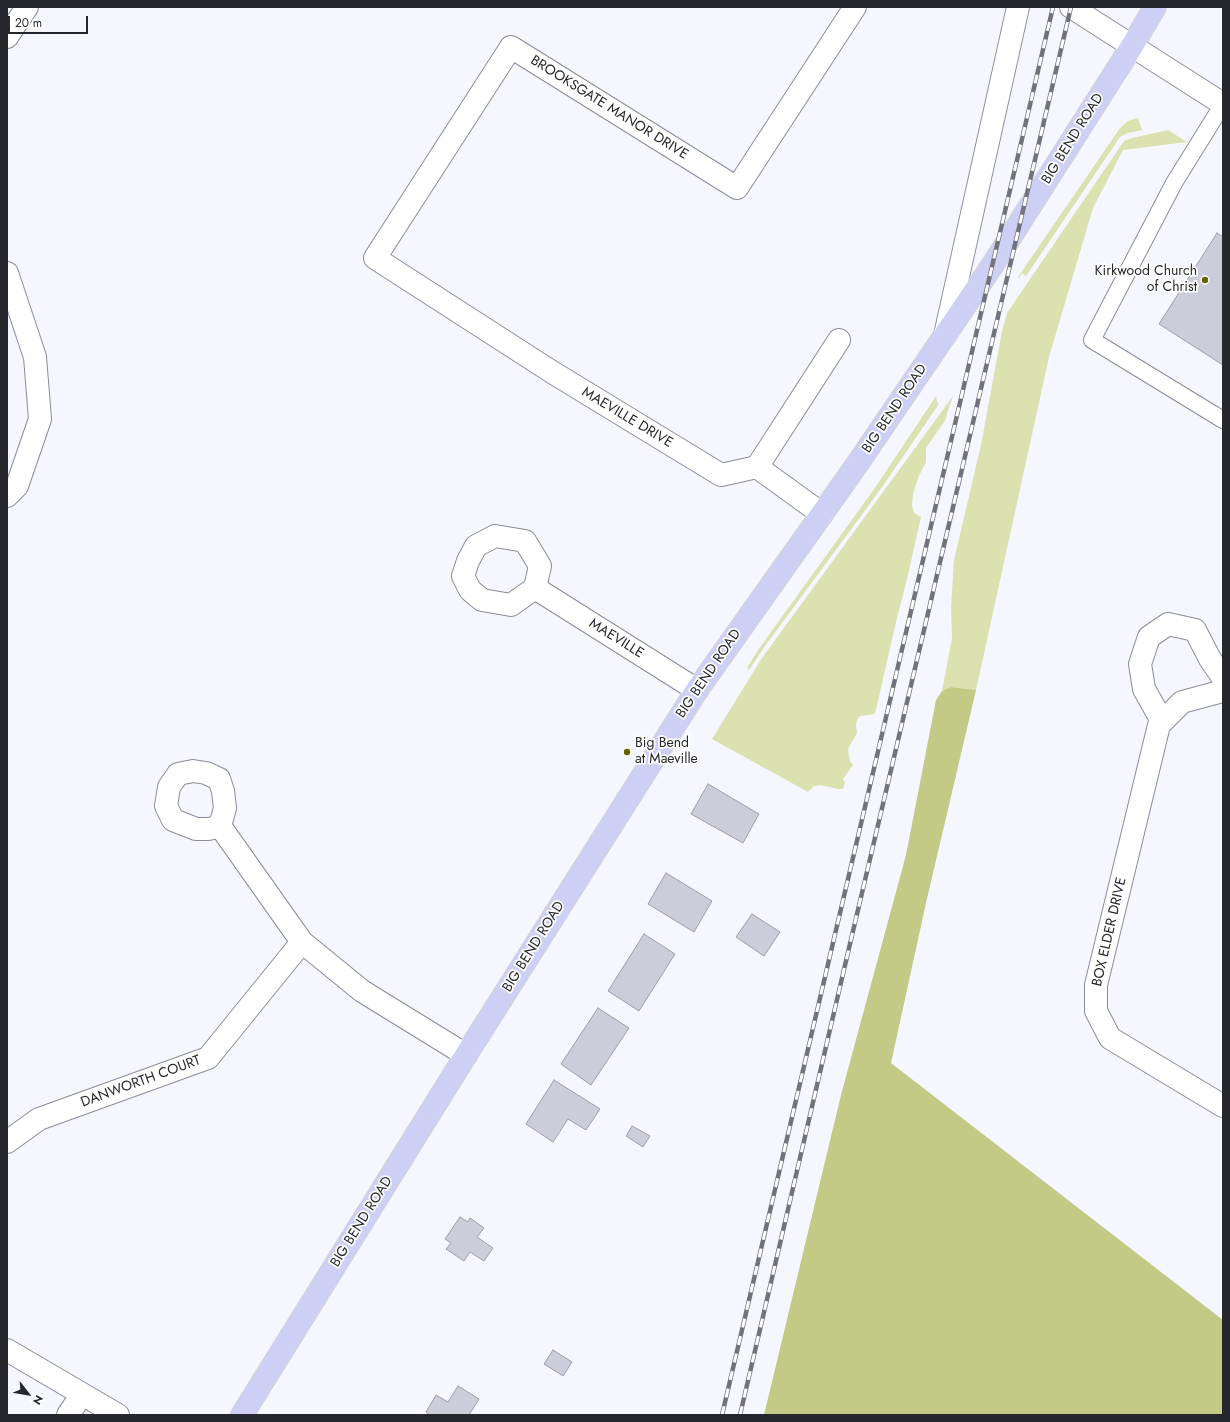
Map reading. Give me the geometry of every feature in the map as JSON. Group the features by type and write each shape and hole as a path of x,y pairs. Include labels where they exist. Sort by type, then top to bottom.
{"main road":[{"name":"BIG BEND ROAD","path":"249,1413 466,1055 697,690 822,514 945,335 1020,223 1155,7"}],"street":[{"path":"7,37 27,7"},
{"name":"BROOKSGATE MANOR DRIVE","path":"375,258 511,47 737,188 855,7"},
{"path":"945,335 1018,7"},
{"path":"1071,7 1223,104"},
{"name":"MAEVILLE DRIVE","path":"375,258 552,372 721,475 757,467"},
{"path":"7,273 36,357 40,419 17,486 7,496"},
{"path":"822,514 757,467 839,340"},
{"name":"MAEVILLE","path":"536,588 697,690"},
{"path":"1162,721 1144,689 1140,664 1149,637 1168,624 1194,630 1210,659 1223,678"},
{"name":"BOX ELDER DRIVE","path":"1223,691 1182,702 1159,725 1096,985 1096,1011 1110,1038 1223,1106"},
{"path":"220,826 302,942 362,991 466,1055"},
{"name":"DANWORTH COURT","path":"7,1142 39,1119 208,1058 302,942"},
{"path":"10,1357 82,1394 118,1415"},
{"path":"68,1415 82,1394"}],"lane":[{"path":"1223,104 1174,183 1092,340 1223,420"}],"green space":[{"path":"1138,118 1142,130 1128,133 1120,137 1026,276 1022,273 1019,278 1018,277 1120,128 1128,121"},
{"path":"1168,130 1187,142 1123,150 1093,208 1049,357 976,690 951,687 942,691 952,638 951,607 954,560 981,445 1002,331 1007,313 1124,141"},
{"path":"936,396 939,404 880,490 749,670 747,668 758,650 877,485"},
{"path":"953,396 946,419 926,448 926,462 918,478 913,494 912,506 914,513 921,517 875,714 860,716 857,720 857,733 848,749 850,761 853,765 843,779 845,783 843,789 820,785 814,786 808,792 712,739 762,658"},
{"path":"951,687 976,690 926,903 891,1063 1223,1320 1223,1415 764,1415 841,1095 906,855 936,700 942,691"}],"building":[{"name":"Kirkwood Church of Christ","path":"1217,233 1223,237 1223,365 1159,324"},
{"path":"708,784 759,814 743,843 691,814"},
{"path":"666,873 712,901 694,932 648,904"},
{"path":"752,914 780,932 764,956 736,937"},
{"path":"644,934 675,954 639,1011 608,991"},
{"path":"598,1008 629,1028 591,1085 561,1064"},
{"path":"554,1080 600,1109 586,1130 568,1119 553,1142 526,1124"},
{"path":"632,1126 650,1136 643,1147 626,1136"},
{"path":"460,1217 468,1222 470,1218 484,1228 477,1237 493,1248 484,1261 470,1252 464,1261 446,1249 451,1243 445,1239"},
{"path":"553,1350 572,1362 563,1376 544,1364"},
{"path":"458,1386 479,1399 469,1415 430,1415 426,1412 436,1395 448,1402"}],"railway":[{"path":"722,1415 1053,7"},
{"path":"740,1415 1071,7"}],"place":[{"name":"Kirkwood Church of Christ","path":"1205,280"},
{"name":"Big Bend at Maeville","path":"627,752"}]}
